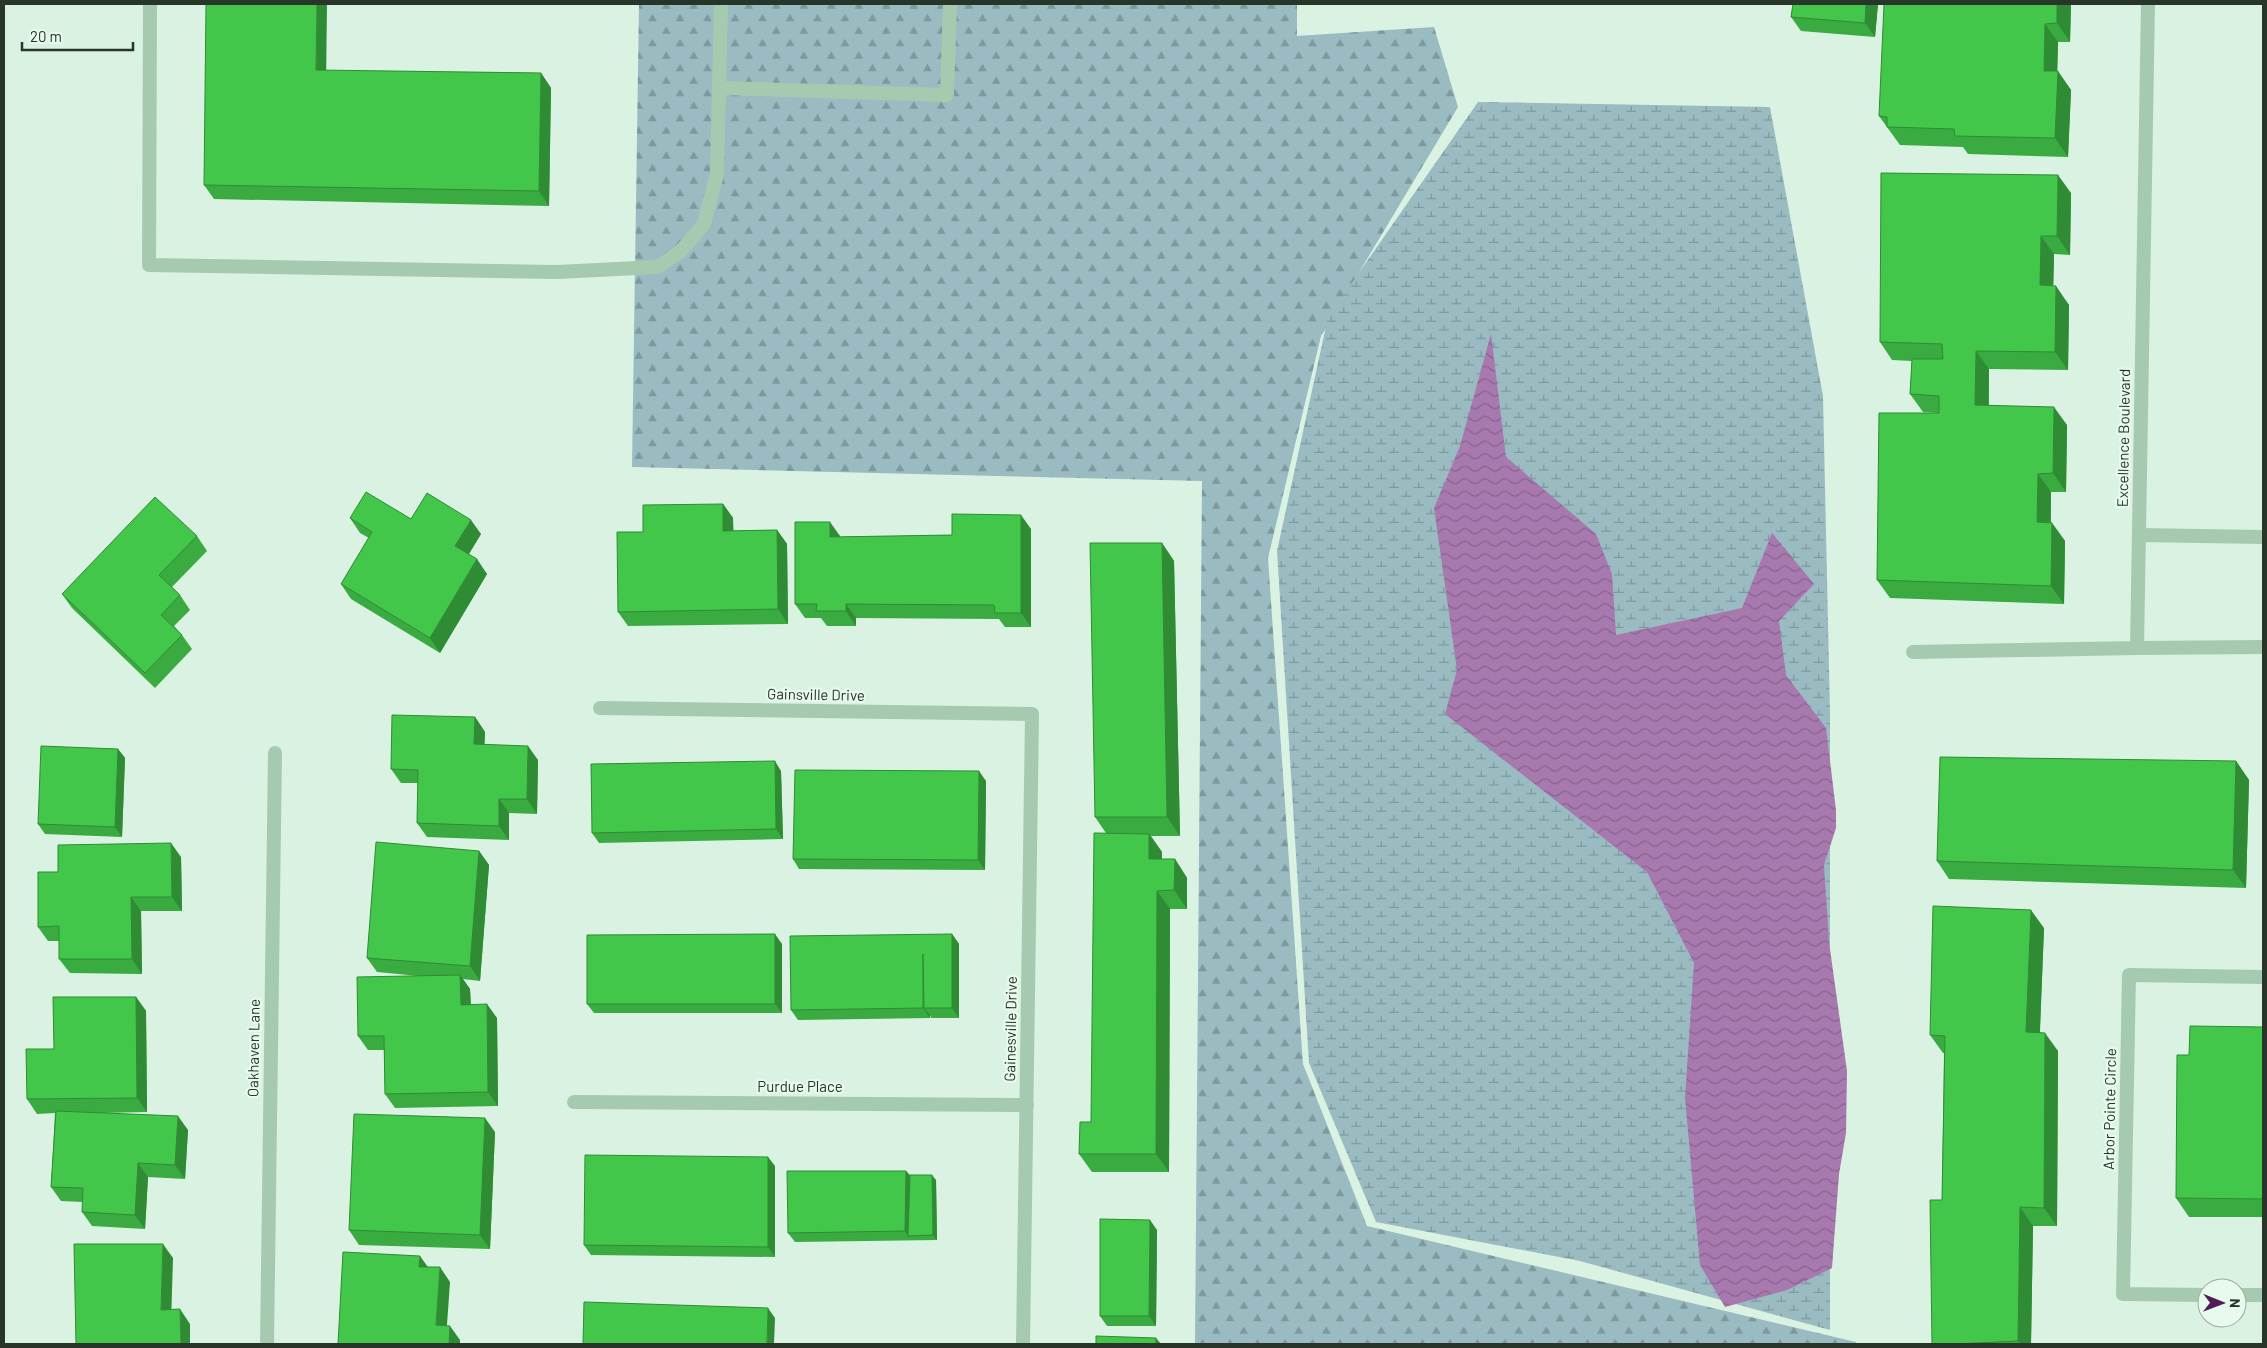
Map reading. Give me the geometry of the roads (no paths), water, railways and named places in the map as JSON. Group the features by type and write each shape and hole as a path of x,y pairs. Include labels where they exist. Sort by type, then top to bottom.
{"street":[{"path":"150,4 149,264 557,272 658,267 681,251 704,224 717,174 721,4"},
{"path":"720,88 948,94 950,4"},
{"name":"Excellence Boulevard","path":"2137,648 2148,4"},
{"path":"2139,535 2263,537"},
{"path":"1913,652 2263,647"},
{"name":"Gainsville Drive","path":"600,708 1032,714"},
{"name":"Gainesville Drive","path":"1023,1344 1032,714"},
{"name":"Oakhaven Lane","path":"267,1344 274,753"},
{"name":"Arbor Pointe Circle","path":"2197,1295 2123,1294 2128,975 2263,977"},
{"name":"Purdue Place","path":"574,1102 1027,1105"},
{"path":"2247,1295 2263,1295"}],"water":[{"path":"1491,334 1506,457 1596,534 1612,574 1616,635 1742,608 1772,533 1814,584 1779,621 1786,675 1826,728 1836,810 1836,828 1824,865 1829,942 1847,1071 1846,1133 1839,1174 1832,1268 1787,1290 1725,1307 1700,1265 1685,1098 1694,963 1647,872 1445,714 1457,670 1434,508 1460,446"}]}
